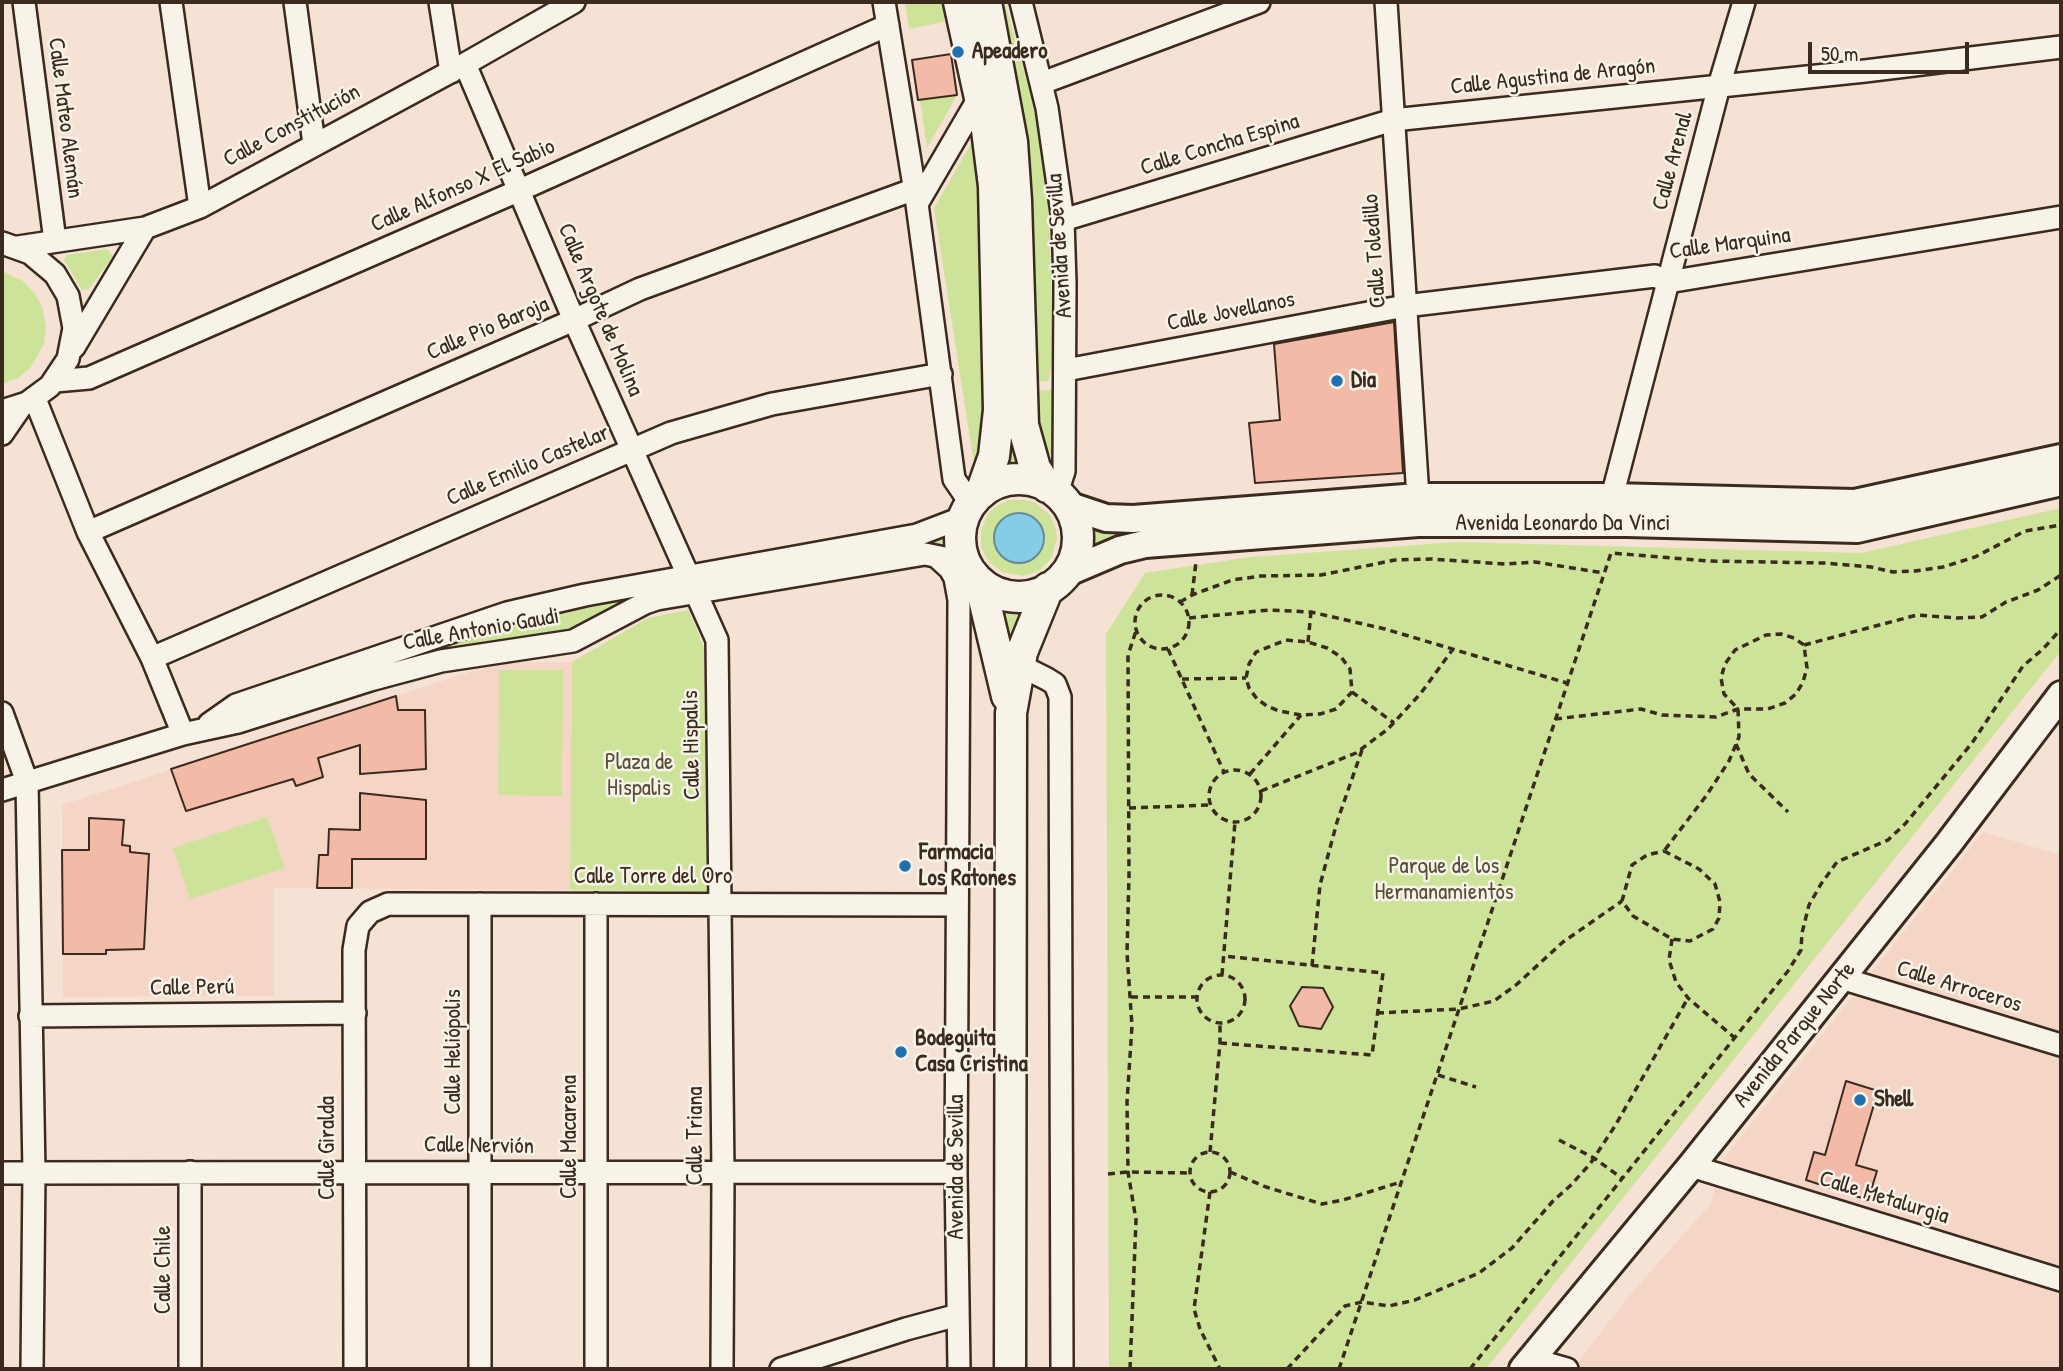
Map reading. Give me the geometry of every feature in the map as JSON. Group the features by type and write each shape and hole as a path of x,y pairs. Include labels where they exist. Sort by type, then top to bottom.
{"main road":[{"path":"959,2 989,142 994,186 999,386 997,440 989,474 964,510 960,541 963,557 975,577 1011,713"},
{"name":"Avenida de Sevilla","path":"986,2 1005,97 1013,155 1023,425 1035,468 1057,495"},
{"path":"964,510 995,485 1010,480 1025,480 1057,495 1075,522 1078,539 1074,557 1057,581 1022,652 1011,713 1010,1369"},
{"path":"975,577 996,592 1013,596 1031,595 1057,581"}],"street":[{"name":"Calle Mateo Alemán","path":"24,2 55,241"},
{"path":"172,2 200,207"},
{"path":"295,2 314,144"},
{"name":"Calle Argote de Molina","path":"440,2 458,68 520,190 574,320 691,584"},
{"name":"Calle Constitución","path":"10,245 145,228 200,207 458,68 574,2"},
{"path":"884,2 916,196 941,374 954,479 955,505 952,514 964,510 954,479"},
{"name":"Avenida de Sevilla","path":"1021,2 1042,83 1063,220 1066,370 1064,471 1057,495"},
{"path":"1042,83 1259,2"},
{"name":"Calle Toledillo","path":"1385,2 1418,497"},
{"name":"Calle Arenal","path":"1612,497 1744,2"},
{"name":"Calle Alfonso X El Sabio","path":"55,381 89,377 520,190 888,25"},
{"name":"Calle Agustina de Aragón","path":"1393,120 2061,47"},
{"path":"916,196 980,96"},
{"name":"Calle Concha Espina","path":"1063,220 1393,120"},
{"name":"Calle Pio Baroja","path":"88,532 640,289 916,196"},
{"name":"Calle Marquina","path":"1405,306 1655,276 1668,282 2061,217"},
{"path":"2,434 20,405 55,381 145,228"},
{"path":"10,245 46,264 66,290 73,316 74,335 70,354"},
{"name":"Calle Jovellanos","path":"1066,370 1405,306"},
{"name":"Calle Emilio Castelar","path":"152,658 671,433 772,404 941,374"},
{"path":"20,405 193,732"},
{"name":"Avenida Leonardo Da Vinci","path":"1057,495 1106,518 1133,519 1418,497 1612,497 1855,503 2061,458"},
{"name":"Avenida Leonardo Da Vinci","path":"1057,581 1130,546 1200,538 1418,523 1627,523 1857,529 2061,482"},
{"name":"Calle Antonio Gaudi","path":"2,790 441,660 564,643 582,637 650,601 691,584 917,535 964,510"},
{"path":"932,555 975,577 959,629"},
{"name":"Avenida de Sevilla","path":"932,555 950,569 955,578 959,600 956,1172 959,1369"},
{"name":"Calle Antonio Gaudi","path":"193,732 236,705 507,613 585,595 932,555"},
{"name":"Calle Hispalis","path":"691,584 717,640 720,903"},
{"path":"1019,665 1035,671 1055,684 1060,703 1062,1369"},
{"name":"Avenida Parque Norte","path":"1527,1364 1691,1166 1949,843 2061,695"},
{"path":"2,713 27,782 34,1172 32,1369"},
{"name":"Calle Triana","path":"720,903 722,1369"},
{"name":"Calle Torre del Oro","path":"358,926 370,912 388,904 957,905"},
{"name":"Calle Heliópolis","path":"480,904 480,1369"},
{"name":"Calle Macarena","path":"596,904 596,1369"},
{"name":"Calle Giralda","path":"355,1369 354,950 358,926"},
{"name":"Calle Arroceros","path":"1841,978 2061,1045"},
{"name":"Calle Perú","path":"30,1016 355,1013"},
{"name":"Calle Metalurgia","path":"1691,1166 2061,1280"},
{"name":"Calle Chile","path":"190,1172 190,1369"},
{"name":"Calle Nervión","path":"2,1173 956,1172"},
{"path":"781,1369 958,1315"},
{"path":"1527,1364 1567,1369"}],"path":[{"path":"1339,1369 1611,553 1708,561 1824,563 1871,567 1893,572 1915,571 1943,567 1975,557 2025,531 2061,525"},
{"path":"1192,594 1200,538"},
{"path":"1180,602 1192,594 1232,580 1291,574 1321,575 1395,560 1431,558 1505,564 1535,562 1604,573"},
{"path":"1804,645 1917,615 1982,617 2006,602 2038,590 2061,576"},
{"path":"1168,596 1180,602 1189,618 1184,638 1168,649 1149,646 1139,638 1134,625 1139,606 1149,598 1168,596"},
{"path":"1189,618 1269,610 1311,612 1385,628 1567,683"},
{"path":"1308,642 1311,612"},
{"path":"1470,1369 1776,988 1801,950 1809,905 1837,862 1888,840 1906,824 1972,743 2023,666 2061,629"},
{"path":"1130,1369 1136,1220 1128,1172 1127,1102 1131,1055 1131,997 1126,953 1129,655 1136,631"},
{"path":"1377,1013 1459,1009 1494,1001 1516,985 1563,942 1622,901 1632,865 1647,855 1664,850 1729,761 1739,737 1738,709 1724,694 1721,678 1725,664 1735,650 1766,635 1781,634 1804,645 1807,668 1803,682 1796,694 1785,703 1768,709 1738,709 1716,716 1662,715 1642,709 1555,719"},
{"path":"1286,640 1308,642 1327,648 1342,657 1350,669 1352,692 1336,709 1320,714 1301,715 1267,706 1257,699 1248,688 1246,678 1249,664 1256,652 1286,640"},
{"path":"1168,649 1224,772"},
{"path":"1261,790 1331,764 1363,748 1394,723 1421,693 1453,649"},
{"path":"1182,679 1246,678"},
{"path":"1352,692 1394,723"},
{"path":"1250,774 1301,715"},
{"path":"1736,744 1749,774 1788,812"},
{"path":"1312,966 1320,885 1337,821 1363,748"},
{"path":"1238,770 1250,774 1261,790 1261,802 1256,812 1248,819 1235,822 1223,819 1211,805 1211,785 1224,772 1238,770"},
{"path":"1129,808 1211,805"},
{"path":"1222,975 1235,822"},
{"path":"1622,901 1633,916 1672,939 1690,941 1713,929 1719,918 1720,902 1714,884 1699,869 1664,850"},
{"path":"1672,939 1669,960 1676,982 1688,998 1736,1039"},
{"path":"1220,1043 1372,1055 1383,973 1224,956"},
{"path":"1222,975 1237,981 1243,989 1245,999 1238,1016 1220,1023 1208,1020 1202,1015 1196,997 1206,979 1222,975"},
{"path":"1131,997 1196,997"},
{"path":"1287,1369 1345,1306 1362,1302 1389,1306 1435,1293 1479,1273 1513,1248 1553,1200 1570,1186 1594,1158 1688,998"},
{"path":"1209,1152 1220,1023"},
{"path":"1437,1075 1476,1087"},
{"path":"1559,1140 1594,1158 1623,1179"},
{"path":"1209,1152 1224,1157 1230,1172 1228,1182 1223,1188 1210,1192 1203,1192 1195,1185 1190,1173 1194,1160 1209,1152"},
{"path":"1230,1172 1266,1187 1322,1204 1401,1182"},
{"path":"1108,1174 1190,1173"},
{"path":"1210,1192 1194,1308 1200,1329 1220,1369"}],"shaded area":[{"path":"572,662 570,890 274,888 274,996 63,997 62,805 476,670 509,663"},
{"path":"1983,832 2061,855 2061,1369 1573,1369 1623,1303 1711,1203 1723,1159"}],"green space":[{"path":"905,2 949,2 948,13 943,22 909,29"},
{"path":"1006,7 1031,95 1048,182 1052,356 1049,381 1030,382 998,8"},
{"path":"957,95 927,148 920,100"},
{"path":"976,135 989,298 983,443 974,464 934,208"},
{"path":"107,249 113,256 89,289 82,290 64,260 66,255"},
{"path":"2,271 23,281 35,294 43,309 46,327 44,344 31,367 18,378 2,384"},
{"path":"1052,390 1053,454 1041,454 1029,391"},
{"path":"1006,425 1027,470 1000,472"},
{"path":"1009,500 1024,500 1034,502 1050,515 1057,539 1051,559 1040,570 1024,576 1002,572 989,562 981,547 981,531 987,515 995,507","holes":["1016,514 1031,517 1037,522 1044,541 1039,552 1026,562 1007,560 995,544 995,531 1004,518"]},
{"name":"Parque de los Hermanamientos","path":"2061,508 2061,651 1486,1369 1109,1369 1106,634 1145,573 1250,557 1458,542 1861,553"},
{"path":"1085,524 1195,524 1084,558"},
{"path":"950,531 951,552 923,546 922,542"},
{"path":"635,592 639,598 566,633 374,672 371,666 519,617"},
{"path":"993,602 1005,606 1025,606 1010,652"},
{"name":"Plaza de Hispalis","path":"689,610 704,648 708,892 570,890 572,662 648,618"},
{"path":"499,670 563,670 562,796 498,795"},
{"path":"267,817 285,868 190,899 173,848"}],"water":[{"path":"1019,513 1036,521 1044,538 1036,555 1019,563 1002,555 994,538 1002,521"}],"building":[{"path":"951,54 957,95 918,100 912,60"},
{"name":"Dia","path":"1394,322 1403,473 1255,483 1249,423 1280,420 1274,344"},
{"path":"396,696 398,710 425,710 426,769 360,774 360,745 318,758 323,777 296,786 293,779 186,811 171,769"},
{"path":"360,793 426,800 426,859 352,859 352,888 317,888 319,855 328,855 329,829 360,830"},
{"path":"89,818 124,820 122,845 130,846 130,852 149,854 144,949 106,950 106,954 63,954 62,850 89,850"},
{"path":"1302,987 1323,988 1333,1007 1321,1029 1299,1026 1290,1006"},
{"path":"1846,1081 1878,1091 1856,1165 1877,1171 1868,1200 1806,1180 1814,1152 1825,1155"}],"place":[{"name":"Apeadero","path":"958,52"},
{"name":"Dia","path":"1337,381"},
{"name":"Farmacia Los Ratones","path":"905,866"},
{"name":"Bodeguita Casa Cristina","path":"901,1052"},
{"name":"Shell","path":"1860,1100"}]}
